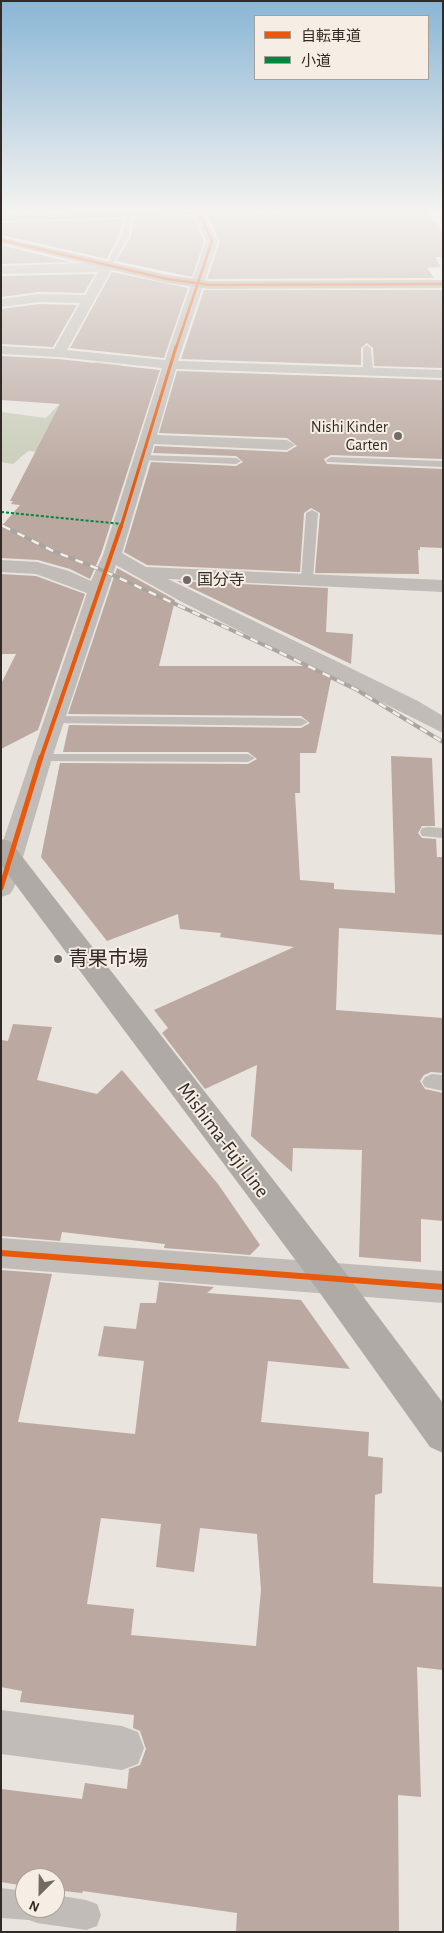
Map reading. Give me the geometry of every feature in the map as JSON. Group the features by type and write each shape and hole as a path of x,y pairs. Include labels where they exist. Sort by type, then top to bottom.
{"main road":[{"name":"Mishima-Fuji Line","path":"4,865 329,1278 443,1434"}],"street":[{"path":"1,303 30,299"},
{"path":"58,353 89,299"},
{"path":"4,865 97,590 112,555 170,365 194,299"},
{"path":"1,350 58,353 170,365 443,374"},
{"path":"147,439 287,445"},
{"path":"112,555 186,597 410,706 443,726"},
{"path":"1,566 37,568 62,575 97,590"},
{"path":"141,572 443,586"},
{"path":"1,1252 443,1288"},
{"path":"1,1732 122,1748"}],"lane":[{"path":"368,348 368,371"},
{"path":"142,458 236,461"},
{"path":"331,460 443,464"},
{"path":"307,579 312,513"},
{"path":"54,720 301,722"},
{"path":"41,758 248,758"},
{"path":"1,1903 15,1905"},
{"path":"65,1912 86,1915"}],"green space":[{"path":"95,362 122,365 113,379 42,452 28,451 13,464 1,462 1,412 46,418 71,392"}],"building":[{"path":"97,299 184,299 164,358 70,348"},
{"path":"201,299 442,299 443,368 374,366 373,348 367,343 361,348 361,365 181,359"},
{"path":"39,304 77,305 53,347 1,344 1,309"},
{"path":"1,356 58,359 160,370 101,554 90,579 70,569 38,560 1,558 1,527 20,505 11,504 13,501 10,501 60,404 1,400"},
{"path":"177,371 443,380 443,459 331,455 324,459 327,464 443,469 443,548 420,547 420,550 418,550 419,574 315,573 320,513 311,508 304,513 300,572 147,565 124,552 151,462 236,466 243,462 236,456 153,453 155,446 287,452 297,446 287,438 159,433"},
{"path":"117,568 175,600 159,666 306,666 331,679 316,753 300,753 300,793 295,793 300,880 334,883 334,889 395,893 391,756 432,758 435,826 422,826 418,833 422,838 436,839 437,857 443,857 443,935 339,928 336,1010 443,1018 443,1073 431,1072 424,1075 420,1081 425,1089 443,1093 443,1221 421,1219 421,1262 359,1257 362,1150 293,1148 292,1172 251,1136 257,1065 205,1089 162,1033 168,1028 154,1010 294,947 220,937 221,933 180,929 178,914 107,941 41,857 60,763 248,764 257,759 248,752 63,752 69,725 301,728 310,723 301,716 68,714"},
{"path":"1,574 36,576 85,594 38,730 1,749 1,684 16,654 1,654"},
{"path":"177,581 328,588 326,632 353,634 351,664"},
{"path":"13,1024 52,1027 37,1080 97,1094 122,1070 218,1184 260,1245 250,1255 164,1248 165,1244 62,1232 60,1241 1,1236 1,1040 8,1041"},
{"path":"1,1270 52,1274 18,1422 135,1434 144,1361 98,1356 104,1326 136,1329 140,1303 156,1303 159,1282 214,1287 207,1293 301,1300 350,1369 268,1361 261,1422 369,1432 368,1456 383,1458 382,1493 375,1495 373,1583 443,1587 443,1670 417,1667 421,1797 398,1795 399,1932 236,1932 237,1913 83,1891 82,1893 65,1891 65,1868 15,1868 15,1884 1,1882 1,1789 82,1799 85,1783 127,1789 129,1769 140,1765 146,1749 140,1731 133,1728 134,1715 20,1702 22,1691 1,1687","holes":["101,1518 161,1524 156,1567 194,1572 200,1528 257,1534 261,1590 256,1646 131,1635 134,1609 87,1604"]}],"railway":[{"path":"1,525 53,551 104,571 277,651 357,690 443,742"}],"marked path":[{"path":"1,512 122,524"}],"cycle path":[{"path":"1,888 41,758 104,571 112,555 170,365 193,299"},
{"path":"1,1253 443,1287"}],"place":[{"name":"Nishi Kinder Garten","path":"398,436"},
{"name":"国分寺","path":"187,580"},
{"name":"青果市場","path":"58,959"}]}
